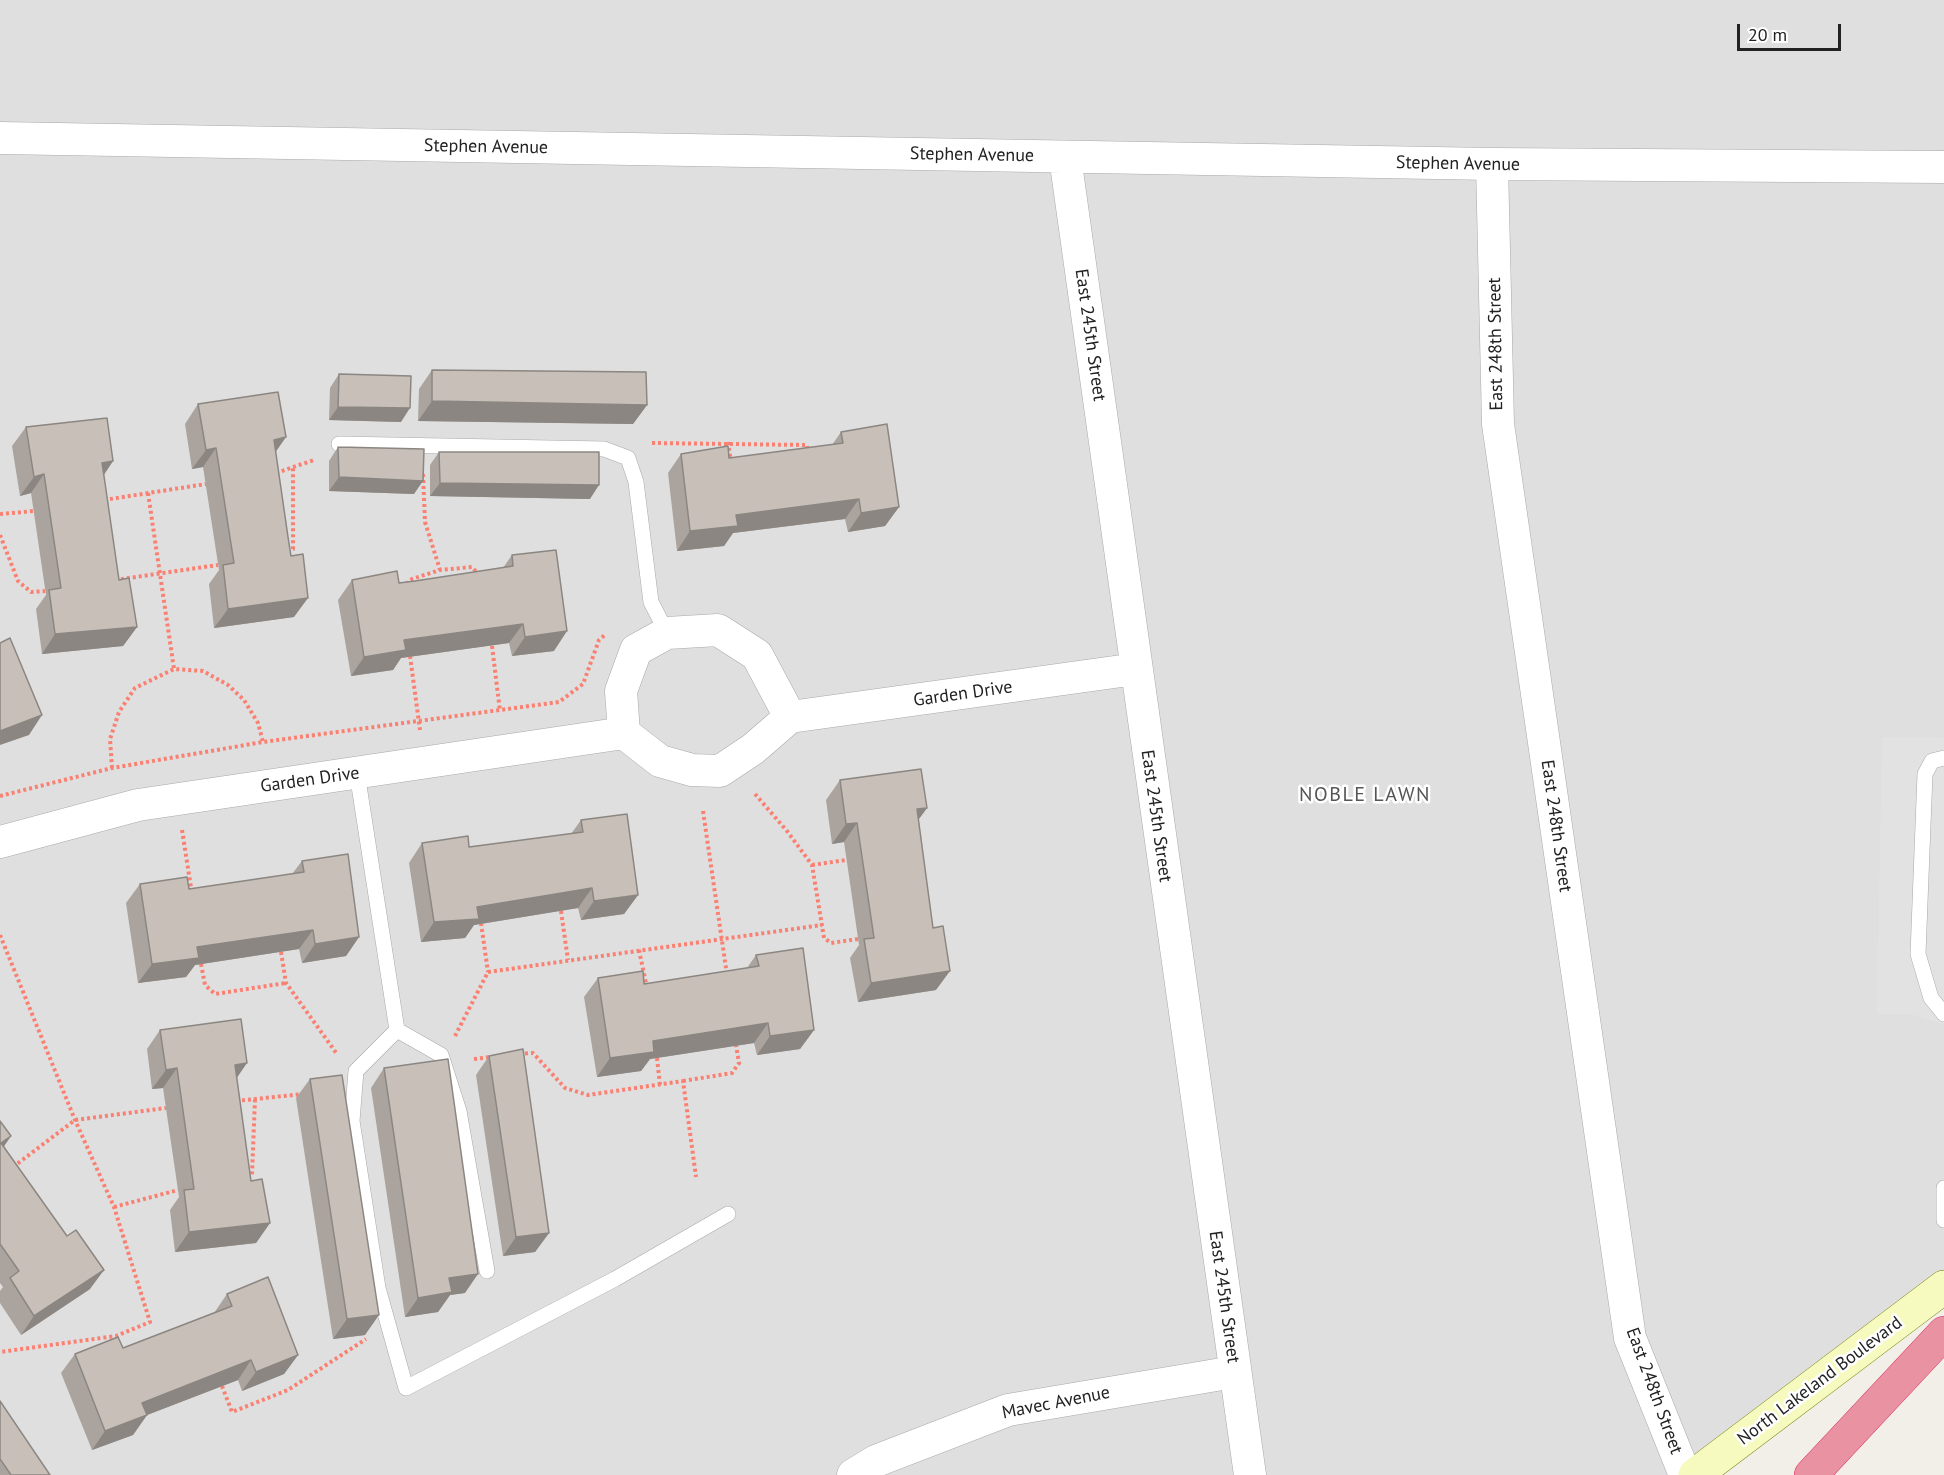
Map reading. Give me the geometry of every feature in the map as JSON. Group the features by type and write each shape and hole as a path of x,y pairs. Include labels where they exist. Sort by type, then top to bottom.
{"highway":[{"path":"1811,1475 1944,1333"}],"street":[{"name":"Stephen Avenue","path":"0,138 1492,164 1944,167"},
{"name":"East 245th Street","path":"1065,157 1250,1475"},
{"name":"East 248th Street","path":"1492,164 1498,424 1630,1338 1685,1475"},
{"path":"718,630 757,655 790,717 753,749 720,771 692,770 660,761 624,733 621,691 636,650 667,633 718,630"},
{"name":"Garden Drive","path":"790,717 1136,669"},
{"name":"Garden Drive","path":"0,842 138,805 624,733"},
{"name":"North Lakeland Boulevard","path":"1695,1475 1944,1287"},
{"name":"Mavec Avenue","path":"853,1475 876,1461 1008,1410 1234,1372"}],"lane":[{"path":"339,444 604,449 628,458 636,482 651,602 667,633"},
{"path":"1944,758 1932,761 1924,774 1918,954 1931,998 1944,1014"},
{"path":"357,772 397,1030"},
{"path":"397,1030 357,1071 352,1121 378,1288 406,1388 615,1279 728,1214"},
{"path":"397,1030 441,1055 459,1110 487,1271"},
{"path":"1944,1188 1944,1220"}],"path":[{"path":"652,443 728,442 807,445 809,455"},
{"path":"728,442 732,464"},
{"path":"273,474 314,460"},
{"path":"423,465 425,522 440,570"},
{"path":"284,552 293,549 293,467"},
{"path":"103,500 206,484"},
{"path":"148,493 174,669"},
{"path":"0,514 34,511"},
{"path":"0,535 18,581 31,592 45,591"},
{"path":"103,582 218,565"},
{"path":"402,587 412,579 440,570 472,567 480,573 481,581"},
{"path":"0,796 112,768 263,742 559,702 583,684 599,640 612,629"},
{"path":"492,646 501,718"},
{"path":"410,656 422,741"},
{"path":"112,768 110,740 119,712 135,688 174,669 203,671 228,685 244,700 258,723 263,742"},
{"path":"755,794 812,865 824,938 831,943 858,939"},
{"path":"703,811 727,978"},
{"path":"181,824 194,906"},
{"path":"812,865 846,860"},
{"path":"561,911 568,960"},
{"path":"453,1041 488,972 481,923"},
{"path":"488,972 822,925"},
{"path":"0,935 75,1120 114,1207 150,1322 116,1336 0,1352"},
{"path":"639,950 647,990"},
{"path":"281,952 286,983 340,1059"},
{"path":"201,964 206,985 215,994 286,983"},
{"path":"509,1055 533,1053 565,1088 588,1095 732,1073 739,1063 736,1045"},
{"path":"474,1059 497,1057"},
{"path":"657,1058 660,1085"},
{"path":"682,1081 696,1177"},
{"path":"234,1101 308,1093"},
{"path":"244,1179 252,1175 255,1099"},
{"path":"9,1169 75,1120 166,1108"},
{"path":"114,1207 178,1190"},
{"path":"116,1336 119,1344"},
{"path":"222,1386 232,1412 288,1390 366,1339"}],"shaded area":[{"path":"0,0 1944,0 1944,1287 1695,1475 0,1475"},
{"path":"1882,737 1944,738 1944,1025 1911,1014 1877,1014"}],"building":[{"path":"432,370 646,372 647,405 432,401"},
{"path":"339,374 411,376 410,408 338,407"},
{"path":"278,392 286,437 274,440 288,537 291,556 303,554 308,598 228,609 223,565 234,563 216,448 206,450 198,404"},
{"path":"107,418 113,461 102,463 119,580 129,578 137,627 55,634 49,590 61,588 44,474 34,477 26,427"},
{"path":"887,424 899,507 861,513 859,499 736,515 738,526 690,531 681,454 728,446 729,458 843,443 841,432"},
{"path":"338,447 424,449 423,481 339,477"},
{"path":"439,452 599,452 599,485 440,483"},
{"path":"556,550 567,631 525,637 523,624 404,640 406,650 364,657 352,580 397,571 399,583 415,581 513,566 512,555"},
{"path":"10,638 42,715 0,731 0,643"},
{"path":"921,769 927,808 917,809 933,928 943,926 950,971 871,983 864,939 874,938 857,823 846,824 840,780"},
{"path":"627,814 638,895 594,901 592,888 477,907 479,919 434,922 422,843 468,836 469,847 583,832 581,820"},
{"path":"348,854 359,937 315,944 313,930 197,947 199,958 152,964 140,884 187,877 189,889 304,872 302,861"},
{"path":"803,948 814,1030 770,1036 768,1023 653,1041 654,1052 610,1058 598,978 643,971 644,984 759,966 756,955"},
{"path":"241,1019 247,1063 235,1065 251,1181 262,1179 270,1223 189,1232 184,1190 194,1189 177,1068 166,1070 160,1030"},
{"path":"523,1049 549,1233 516,1237 489,1056"},
{"path":"448,1059 478,1274 449,1278 452,1292 418,1298 384,1068"},
{"path":"342,1075 379,1315 347,1319 310,1079"},
{"path":"0,1121 11,1136 1,1143 67,1236 76,1230 104,1270 34,1316 10,1278 19,1271 0,1244"},
{"path":"268,1277 298,1355 256,1372 251,1360 142,1403 147,1415 105,1431 75,1354 118,1337 123,1348 232,1306 227,1294"},
{"path":"0,1401 50,1475 11,1475 0,1459"}],"district":[{"name":"NOBLE LAWN","path":"1365,795"}]}
